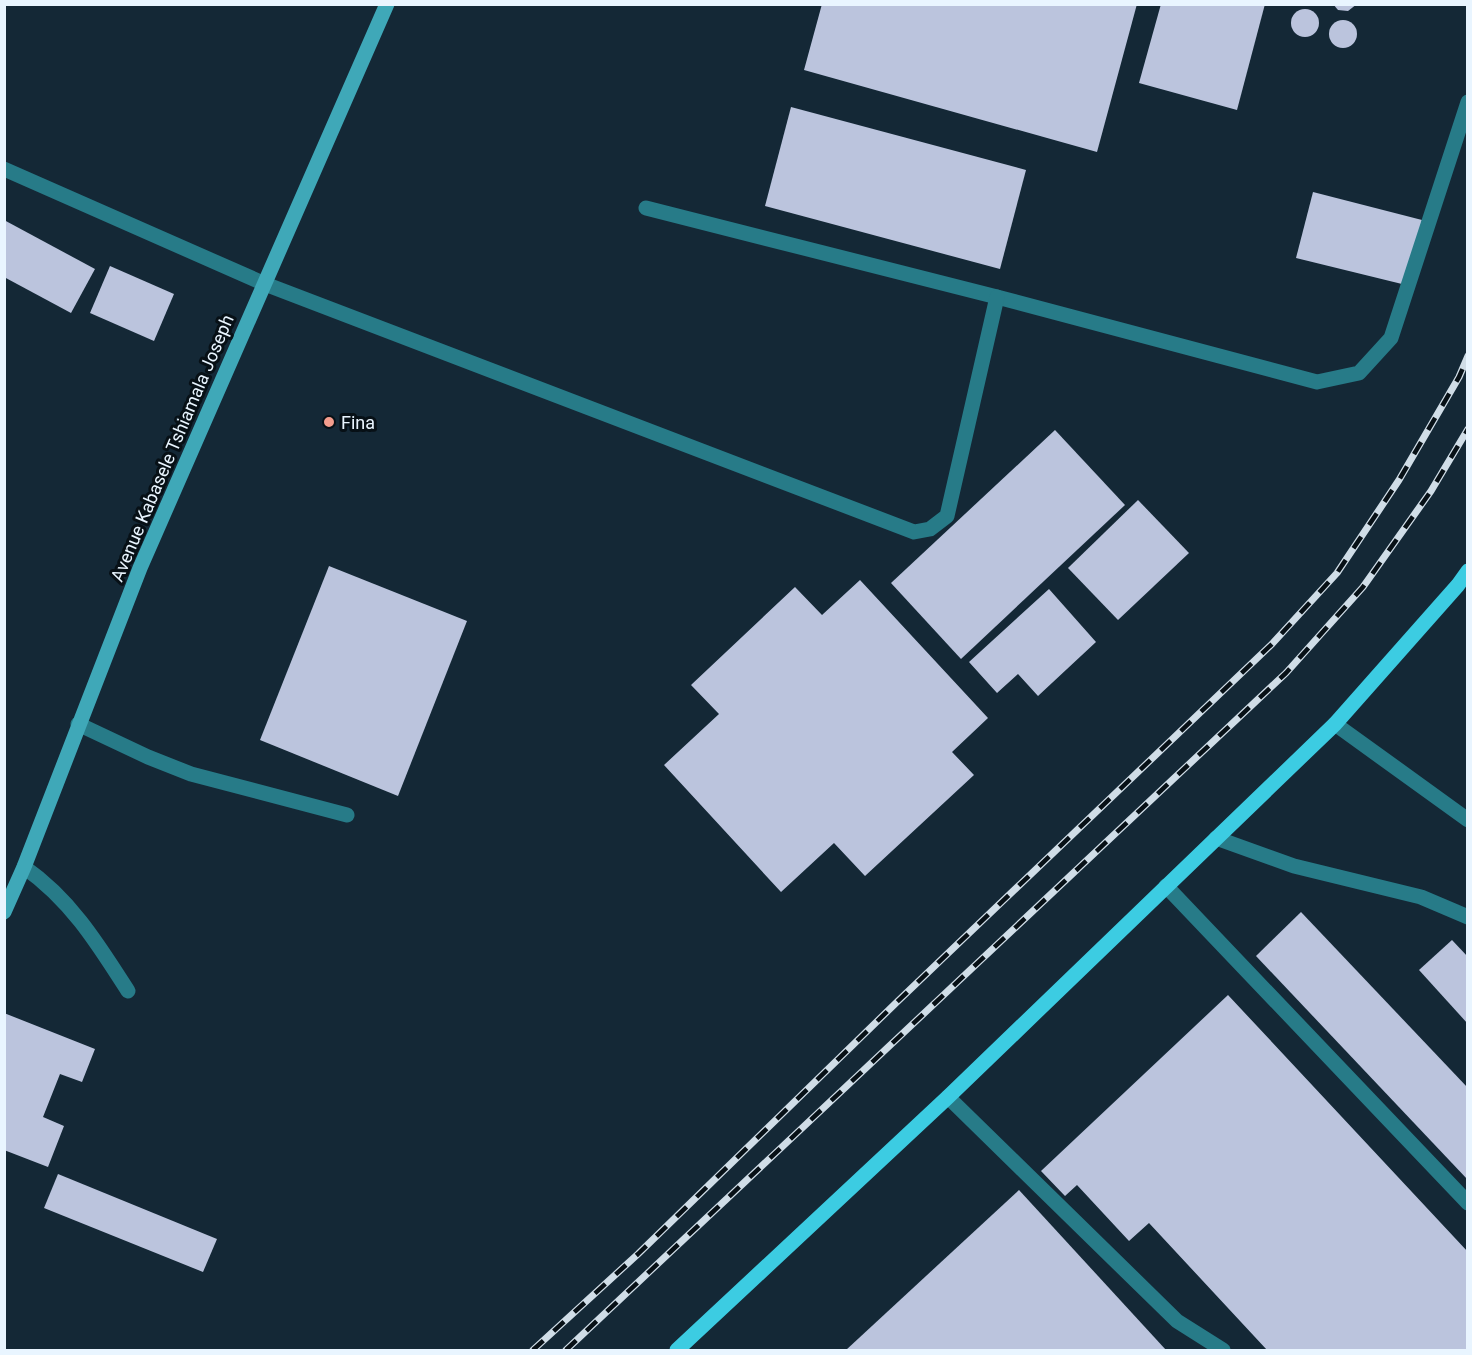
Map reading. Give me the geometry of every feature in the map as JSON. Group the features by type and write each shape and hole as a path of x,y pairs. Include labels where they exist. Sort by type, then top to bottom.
{"main road":[{"name":"Avenue Kabasele Tshiamala Joseph","path":"5,911 140,568 387,4"},
{"path":"677,1350 948,1097 1335,724 1463,588 1467,571"}],"street":[{"path":"646,208 997,297 1317,382 1359,373 1391,338 1467,102"},
{"path":"4,169 265,284 914,532 930,529 947,516 997,297"},
{"path":"78,724 148,757 191,774 347,815"},
{"path":"1335,724 1467,820"},
{"path":"1216,838 1294,866 1421,897 1467,917"},
{"path":"24,867 44,881 88,930 128,991"},
{"path":"1166,886 1467,1203"},
{"path":"948,1097 1178,1321 1223,1350"}],"building":[{"path":"822,4 1137,4 1097,152 804,70"},
{"path":"1161,4 1265,4 1237,110 1139,83"},
{"path":"1333,4 1357,4 1348,11 1338,10"},
{"path":"1305,9 1315,13 1319,23 1315,33 1305,37 1295,33 1291,23 1295,13"},
{"path":"1343,20 1353,24 1357,34 1353,44 1343,48 1333,44 1329,34 1333,24"},
{"path":"791,107 1026,170 1000,269 765,206"},
{"path":"1313,192 1422,220 1406,285 1296,258"},
{"path":"4,220 95,269 71,313 4,277"},
{"path":"110,266 174,294 154,341 90,313"},
{"path":"1055,430 1125,505 961,659 891,583"},
{"path":"1138,500 1189,553 1118,620 1068,568"},
{"path":"329,566 467,621 398,796 260,740"},
{"path":"860,580 988,718 952,752 974,775 865,876 834,843 781,892 664,765 719,714 691,685 795,587 822,615"},
{"path":"1049,589 1096,642 1038,696 1018,674 997,693 969,662"},
{"path":"1301,912 1468,1088 1468,1180 1256,956"},
{"path":"1452,940 1468,957 1468,1024 1419,970"},
{"path":"1228,995 1468,1252 1468,1350 1267,1350 1149,1223 1129,1241 1077,1185 1065,1196 1041,1171"},
{"path":"4,1013 95,1049 82,1082 60,1074 43,1117 64,1126 48,1167 4,1150"},
{"path":"58,1174 217,1239 203,1272 44,1208"},
{"path":"1019,1190 1166,1350 846,1350"}],"railway":[{"path":"533,1350 638,1254 898,1001 1272,644 1337,573 1399,480 1459,377 1468,356"},
{"path":"566,1350 1286,673 1363,587 1431,491 1468,429"}],"place":[{"name":"Fina","path":"329,422"}]}
